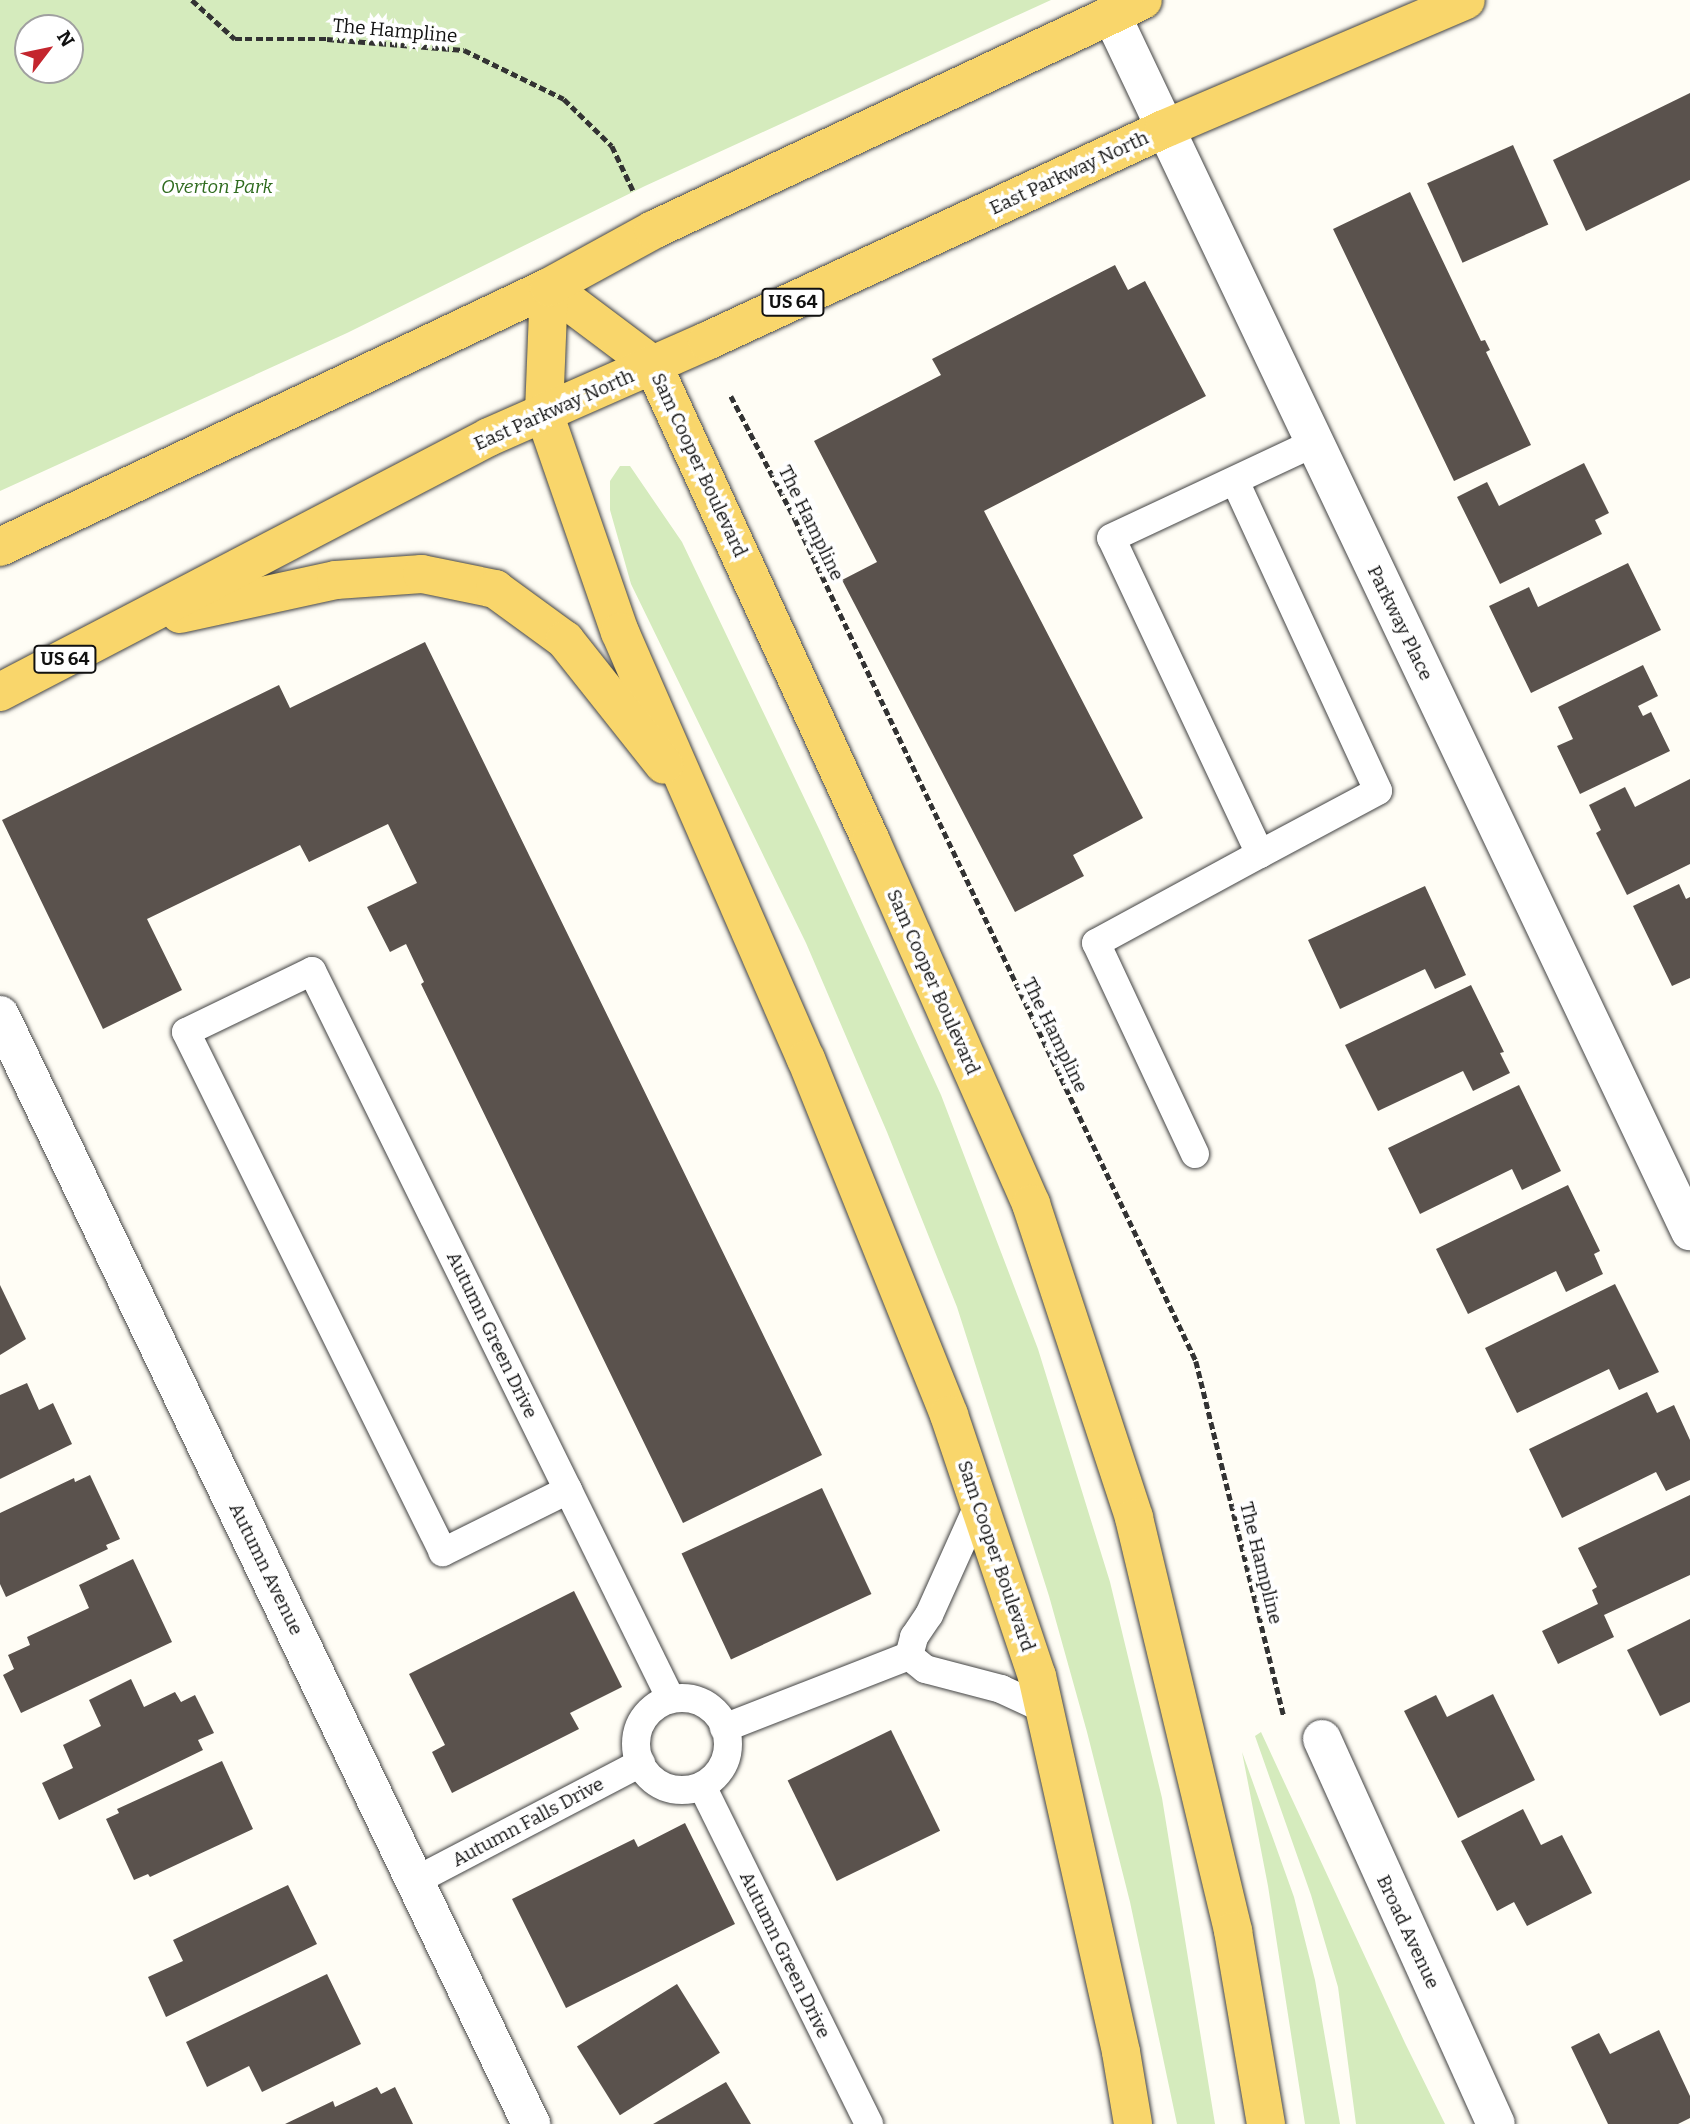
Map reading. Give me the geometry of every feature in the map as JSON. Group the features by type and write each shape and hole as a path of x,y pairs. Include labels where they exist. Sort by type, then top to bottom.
{"main road":[{"name":"East Parkway North","path":"0,692 489,437 653,365 1164,129 1466,0"},
{"path":"0,547 549,287 653,230 1127,7"},
{"name":"Sam Cooper Boulevard","path":"549,287 653,365 871,841 1031,1204 1134,1518 1233,1931 1265,2124"},
{"name":"Sam Cooper Boulevard","path":"549,287 544,413 620,632 816,1084 949,1415 1037,1676 1121,2052 1133,2124"},
{"path":"130,625 336,580 422,574 495,589 565,640 698,809"}],"street":[{"name":"Parkway Place","path":"1127,7 1164,129 1690,1231"},
{"name":"Autumn Avenue","path":"0,1015 531,2124"},
{"name":"Broad Avenue","path":"1322,1739 1496,2124"}],"lane":[{"path":"1260,854 1111,538 1314,443"},
{"path":"1195,1154 1096,943 1378,791 1234,481"},
{"name":"Autumn Green Drive","path":"568,1490 443,1552 186,1032 312,971 568,1490 671,1699"},
{"path":"909,1656 914,1637 929,1615 979,1504"},
{"path":"909,1656 925,1669 1001,1689 1044,1709"},
{"path":"724,1728 909,1656"},
{"path":"671,1699 700,1703 713,1710 724,1728 728,1750 723,1764 702,1786 686,1790 670,1789 656,1782 641,1763 636,1741 639,1727 658,1705 671,1699"},
{"name":"Autumn Falls Drive","path":"415,1881 641,1763"},
{"name":"Autumn Green Drive","path":"702,1786 869,2124"}],"path":[{"name":"The Hampline","path":"192,0 235,38 327,39 464,50 564,99 612,146 635,194"},
{"name":"The Hampline","path":"731,396 795,519 1196,1361 1284,1712"}],"green space":[{"name":"Overton Park","path":"0,0 1051,0 645,186 347,333 0,491"},
{"path":"620,466 630,466 682,542 820,831 941,1095 1038,1349 1110,1582 1162,1798 1215,2124 1177,2124 1130,1902 1087,1732 1049,1596 957,1307 887,1132 806,943 631,584 610,510 610,481"},
{"path":"1261,1732 1445,2124 1356,2124 1338,1987 1311,1895 1255,1736"},
{"path":"1242,1752 1294,1897 1315,1980 1340,2124 1305,2124 1268,1886"}],"building":[{"path":"1690,93 1690,180 1586,231 1553,160"},
{"path":"1513,145 1548,224 1463,263 1427,183"},
{"path":"1410,192 1481,341 1485,340 1490,350 1486,352 1531,445 1454,481 1333,229"},
{"path":"1115,265 1128,290 1145,281 1206,396 984,511 1143,818 1073,855 1084,876 1015,912 842,580 877,562 814,441 941,375 932,359"},
{"path":"1584,463 1609,513 1595,520 1602,534 1500,584 1457,497 1487,482 1499,506"},
{"path":"1628,563 1661,630 1531,693 1489,606 1529,587 1538,607"},
{"path":"425,642 822,1455 683,1523 421,984 424,982 406,944 390,952 367,907 417,883 388,824 309,862 300,845 147,919 182,990 103,1029 2,820 279,685 290,708"},
{"path":"1643,665 1658,696 1638,706 1643,716 1651,712 1670,751 1580,794 1557,746 1573,739 1558,707"},
{"path":"1690,779 1690,864 1627,895 1596,833 1601,830 1589,805 1625,787 1635,807"},
{"path":"1679,884 1686,899 1690,897 1690,978 1672,986 1633,906"},
{"path":"1425,886 1466,975 1435,989 1425,969 1340,1009 1308,940"},
{"path":"1471,985 1504,1052 1500,1053 1510,1073 1473,1091 1463,1071 1378,1111 1345,1045"},
{"path":"1519,1085 1561,1171 1522,1190 1512,1169 1420,1214 1388,1148"},
{"path":"1568,1185 1600,1251 1594,1254 1603,1274 1566,1292 1556,1271 1468,1314 1436,1249"},
{"path":"1615,1284 1659,1372 1619,1390 1609,1369 1517,1413 1485,1348"},
{"path":"0,1285 26,1339 0,1355"},
{"path":"27,1383 39,1410 53,1403 72,1444 0,1479 0,1395"},
{"path":"1647,1392 1657,1413 1674,1405 1690,1440 1690,1480 1666,1491 1656,1472 1562,1518 1529,1449"},
{"path":"90,1475 120,1539 106,1545 108,1549 6,1597 0,1584 0,1513 74,1478 75,1482"},
{"path":"822,1488 871,1594 731,1660 682,1554"},
{"path":"1690,1495 1690,1575 1604,1615 1614,1637 1558,1664 1542,1631 1598,1604 1592,1590 1597,1587 1578,1548"},
{"path":"133,1559 172,1642 21,1713 3,1675 14,1669 8,1655 30,1645 27,1637 89,1608 79,1585"},
{"path":"574,1591 622,1687 570,1713 579,1729 452,1793 432,1752 445,1745 409,1674"},
{"path":"1690,1619 1690,1702 1660,1716 1627,1650"},
{"path":"131,1679 144,1707 175,1692 181,1702 195,1695 214,1733 198,1740 203,1750 59,1820 42,1783 73,1768 63,1745 101,1726 89,1700"},
{"path":"1493,1694 1535,1780 1458,1818 1404,1711 1436,1695 1447,1717"},
{"path":"891,1730 940,1831 837,1881 788,1780"},
{"path":"222,1761 253,1829 150,1877 148,1874 134,1880 106,1819 119,1813 117,1809"},
{"path":"1523,1809 1541,1845 1562,1835 1592,1893 1527,1926 1514,1902 1497,1911 1461,1841"},
{"path":"685,1823 735,1924 566,2008 512,1899 634,1839 638,1847"},
{"path":"288,1885 317,1944 166,2017 148,1977 183,1961 173,1940"},
{"path":"327,1974 361,2044 262,2092 249,2066 207,2087 186,2042"},
{"path":"677,1984 720,2053 620,2115 577,2047"},
{"path":"1659,2030 1690,2096 1690,2118 1678,2124 1608,2124 1571,2047 1599,2033 1610,2054"},
{"path":"726,2082 751,2124 653,2124"},
{"path":"377,2087 381,2094 395,2087 413,2124 285,2124 333,2101 335,2107"}]}
